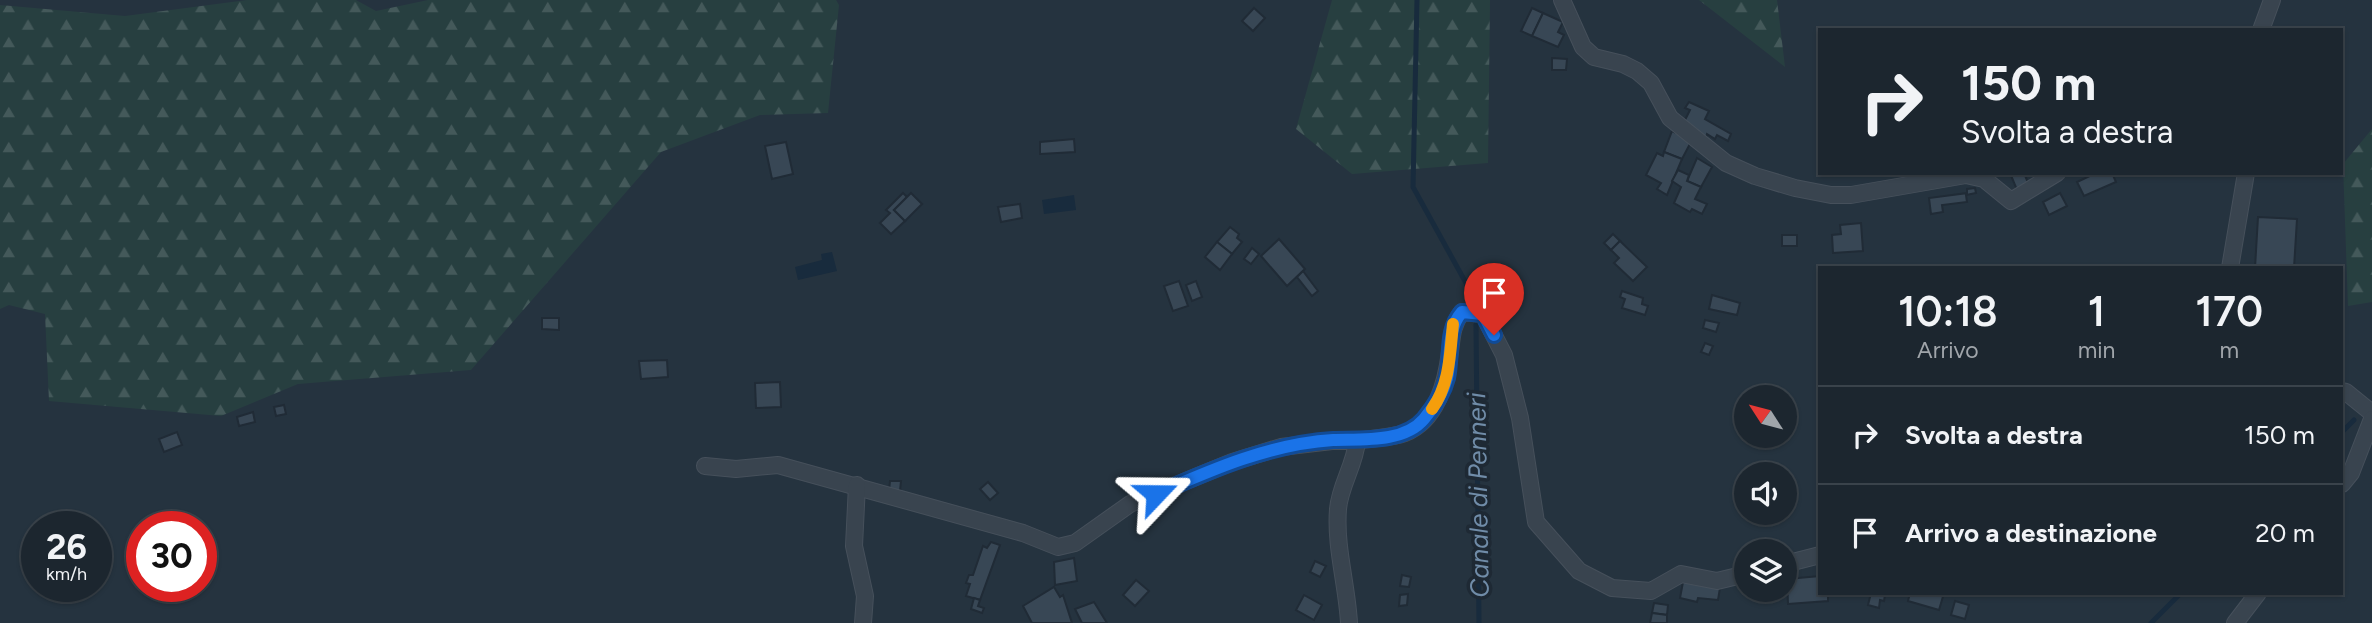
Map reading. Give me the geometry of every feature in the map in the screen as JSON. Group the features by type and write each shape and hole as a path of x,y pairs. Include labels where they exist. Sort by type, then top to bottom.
{"street":[{"path":"1562,0 1583,47 1594,57 1623,64 1637,71 1651,83 1670,118 1726,163 1755,176 1795,188 1831,195 1851,195 1966,175 1984,179 2011,201 2054,175"},
{"path":"2262,28 2273,0"},
{"path":"2230,266 2246,175"},
{"path":"705,466 736,469 778,465 1023,533 1058,547 1075,543 1130,504 1232,462 1281,447 1332,440 1357,441 1404,433 1422,422 1440,398 1447,377 1453,323 1462,312 1483,314 1504,355 1514,393 1536,522 1579,571 1612,589 1651,591 1681,574 1717,581 1734,577"},
{"path":"2343,391 2372,413"},
{"path":"2343,483 2351,473 2372,419"},
{"path":"1349,623 1348,597 1337,528 1339,504 1356,454 1357,441"},
{"path":"857,485 853,546 865,596 863,623"},
{"path":"1797,561 1818,556"},
{"path":"2235,623 2256,595"}],"green space":[{"path":"247,0 356,0 376,11 428,0 836,0 839,5 828,113 760,115 661,152 471,370 298,384 221,416 49,401 45,314 9,305 0,309 0,5 125,16"},
{"path":"1332,0 1490,0 1488,163 1352,174 1296,129"},
{"path":"1699,0 1777,0 1785,67"},
{"path":"2372,129 2372,302 2348,306 2343,164"}],"water":[{"path":"1074,195 1076,210 1044,214 1042,200"},
{"path":"832,252 837,271 798,280 795,267 822,260 821,254"}],"building":[{"path":"1254,8 1265,18 1253,31 1242,21"},
{"path":"1532,8 1543,13 1532,36 1521,31"},
{"path":"1543,13 1563,22 1558,32 1564,35 1558,47 1532,36"},
{"path":"1552,58 1567,59 1566,70 1552,70"},
{"path":"1689,102 1709,111 1705,119 1731,134 1728,141 1717,135 1715,139 1707,134 1706,138 1683,124 1690,110 1685,108"},
{"path":"1672,131 1692,140 1682,159 1664,152"},
{"path":"1074,139 1075,152 1040,154 1040,142"},
{"path":"786,142 793,174 772,179 765,146"},
{"path":"1664,152 1682,159 1667,195 1657,189 1661,183 1646,175 1657,153 1663,156"},
{"path":"1697,158 1712,167 1701,187 1687,181"},
{"path":"1678,170 1689,175 1687,181 1701,187 1695,199 1707,204 1702,214 1692,209 1690,212 1674,203 1681,187 1672,181"},
{"path":"2011,175 2025,175 2029,185 2017,190"},
{"path":"2092,175 2113,175 2116,182 2084,196 2077,182"},
{"path":"1975,188 1976,193 1966,195 1967,202 1942,205 1943,212 1931,214 1929,198 1967,193 1967,189"},
{"path":"903,193 907,197 894,210 905,221 891,234 880,223 890,213 886,210"},
{"path":"911,193 922,204 905,221 894,210"},
{"path":"2060,193 2067,206 2049,215 2043,202"},
{"path":"1020,204 1022,218 1001,222 998,207"},
{"path":"2258,217 2297,219 2294,266 2255,266"},
{"path":"1861,223 1863,251 1833,253 1832,235 1841,234 1840,225"},
{"path":"1230,227 1239,234 1237,238 1242,242 1232,254 1217,242"},
{"path":"1613,234 1620,241 1611,250 1604,243"},
{"path":"1782,235 1797,235 1797,246 1782,246"},
{"path":"1279,239 1305,269 1287,286 1261,256"},
{"path":"1620,241 1647,267 1633,281 1614,263 1619,258 1611,250"},
{"path":"1217,242 1232,254 1220,270 1205,257"},
{"path":"1252,248 1259,254 1251,264 1244,259"},
{"path":"1303,271 1318,291 1312,296 1297,277"},
{"path":"1179,281 1188,306 1173,311 1164,286"},
{"path":"1196,281 1202,297 1192,301 1186,285"},
{"path":"1622,291 1643,298 1642,304 1648,306 1645,315 1622,308 1625,299 1620,297"},
{"path":"1712,295 1740,303 1737,315 1709,309"},
{"path":"542,318 559,318 559,330 542,329"},
{"path":"1705,320 1719,323 1716,332 1703,328"},
{"path":"1705,343 1713,346 1709,355 1701,352"},
{"path":"667,360 668,377 641,379 639,361"},
{"path":"780,382 781,407 756,408 755,383"},
{"path":"284,405 286,414 276,416 274,407"},
{"path":"253,412 255,422 239,426 237,417"},
{"path":"177,432 182,445 164,452 159,439"},
{"path":"890,481 901,481 900,491 889,491"},
{"path":"988,482 998,493 990,500 980,489"},
{"path":"991,542 1000,545 980,600 966,596 970,584 966,583 969,575 973,575 983,546 987,548"},
{"path":"1074,558 1077,581 1055,585 1054,562"},
{"path":"1315,561 1326,566 1320,577 1310,572"},
{"path":"1402,575 1411,577 1409,587 1400,586"},
{"path":"1818,576 1818,595 1828,595 1828,601 1788,604 1797,602 1797,578"},
{"path":"1136,580 1149,591 1135,606 1123,595"},
{"path":"1683,582 1720,588 1718,600 1698,598 1697,602 1680,598"},
{"path":"1054,587 1060,597 1063,595 1072,623 1032,623 1023,606"},
{"path":"1408,594 1407,605 1399,606 1400,595"},
{"path":"1304,595 1322,605 1314,620 1296,610"},
{"path":"1870,595 1885,595 1884,601 1880,600 1879,608 1868,605"},
{"path":"1910,595 1943,595 1939,610 1908,601"},
{"path":"974,598 980,600 978,606 984,608 982,613 971,609"},
{"path":"1955,601 1969,605 1965,619 1951,615"},
{"path":"1094,602 1107,623 1082,623 1075,609"},
{"path":"1654,603 1668,605 1667,615 1652,613"},
{"path":"1652,613 1667,615 1667,623 1650,623"}],"waterway":[{"name":"Canale di Penneri","path":"1417,0 1413,187 1477,303"},
{"name":"Canale di Penneri","path":"1476,324 1479,623"},
{"path":"2343,431 2354,420"},
{"path":"2151,623 2179,595"}],"slow traffic":[{"path":"1432,409 1440,398 1447,377 1453,324"}],"route":[{"path":"1156,494 1232,462 1281,447 1332,440 1357,441 1404,433 1422,422 1440,398 1447,377 1453,323 1462,312 1483,314 1494,335"}]}
